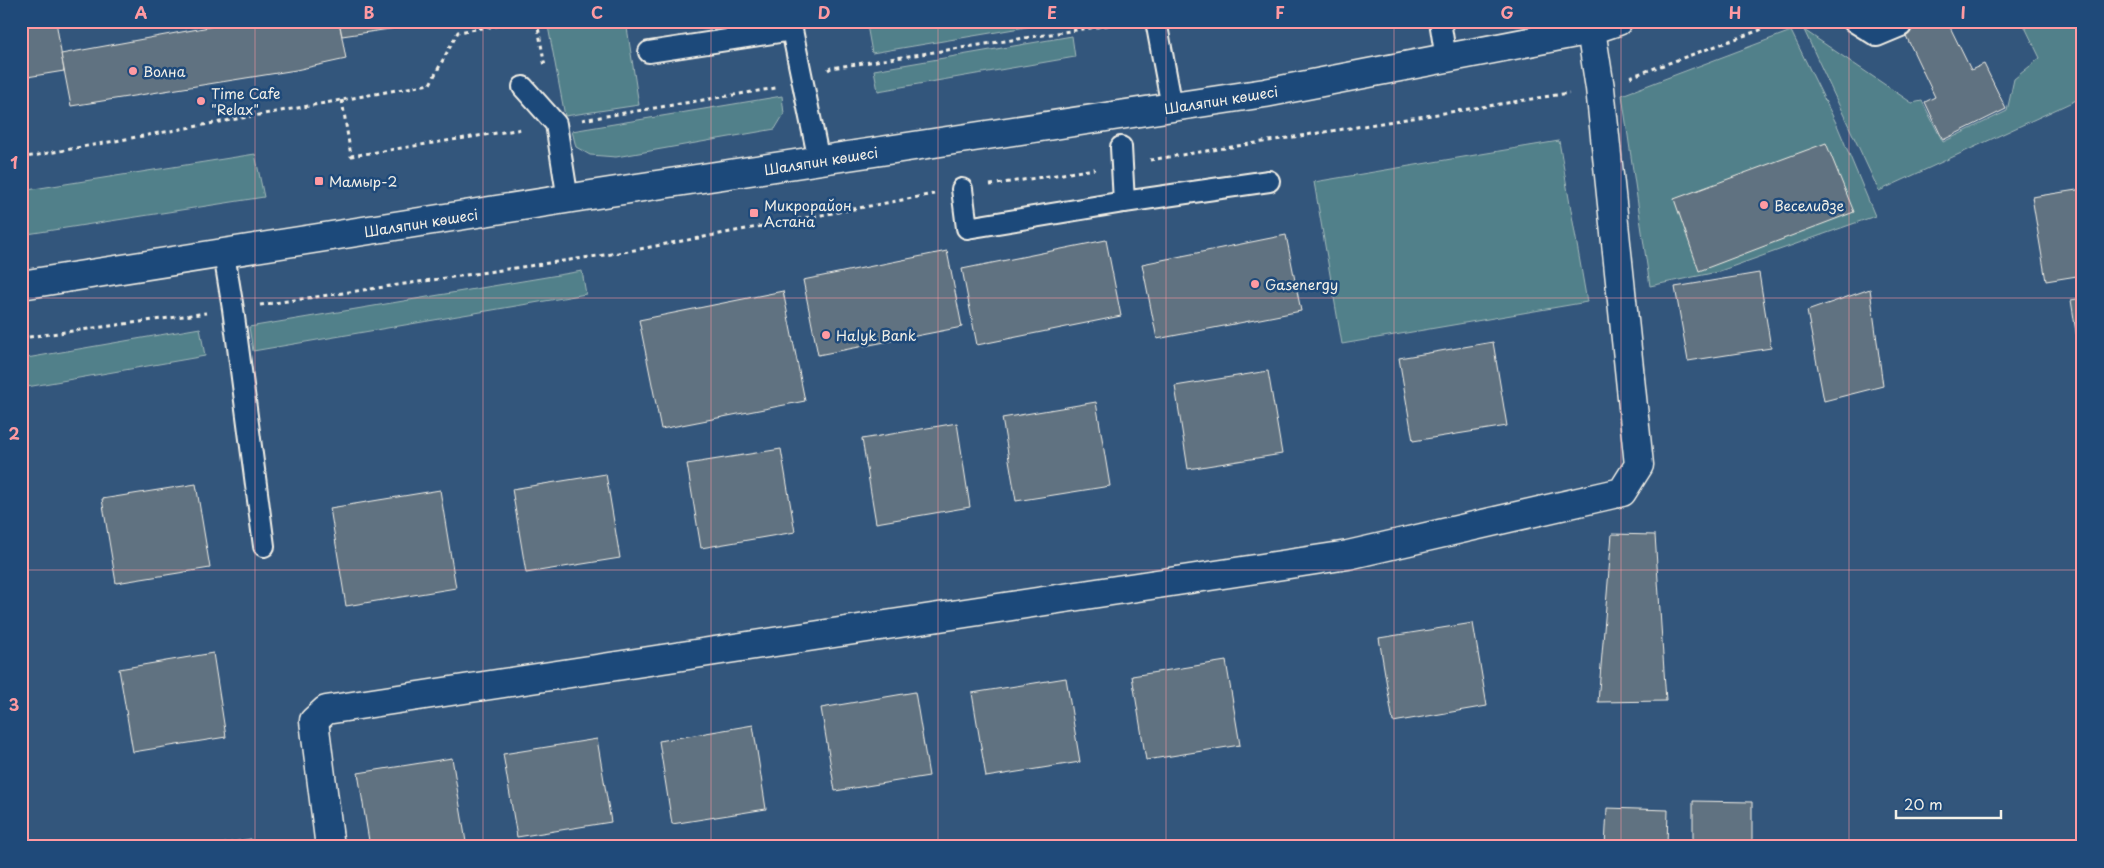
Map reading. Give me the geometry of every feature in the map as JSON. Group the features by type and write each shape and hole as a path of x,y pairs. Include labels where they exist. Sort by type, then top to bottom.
{"street":[{"name":"Шаляпин көшесі","path":"21,285 1265,93 1591,30 1618,21"},
{"path":"330,847 314,721 326,710 1348,555 1622,492 1639,465 1600,88 1591,30"}],"lane":[{"path":"1156,21 1172,107"},
{"path":"1440,21 1446,59"},
{"path":"1853,21 1878,36 1901,26"},
{"path":"649,52 792,30 819,161"},
{"path":"524,87 556,124 568,200"},
{"path":"1121,147 1124,202"},
{"path":"962,189 967,228 1124,202 1269,181"},
{"path":"224,254 264,546"}],"path":[{"path":"21,158 430,84 458,32 526,21"},
{"path":"342,100 351,156 803,83 815,80 830,68 1131,21"},
{"path":"1600,88 1760,30 1779,21"},
{"path":"21,338 618,254"}],"green space":[{"path":"547,21 626,21 639,105 565,116"},
{"path":"891,21 1062,21 872,53 867,25"},
{"path":"2022,21 2083,21 2083,97 1879,191 1804,30 1912,103 1922,101 1943,142 2007,111 2014,79 2040,58"},
{"path":"1791,31 1837,125 1875,216 1717,272 1650,286 1622,95"},
{"path":"1072,36 1075,57 878,91 874,70"},
{"path":"782,96 784,114 775,129 616,157 590,155 576,147 572,131"},
{"path":"1559,141 1587,302 1342,344 1314,182"},
{"path":"255,154 264,197 21,235 21,191"},
{"path":"582,271 586,294 253,351 249,327"},
{"path":"200,328 205,356 21,388 21,359"}],"building":[{"path":"56,21 64,71 21,78 21,27"},
{"path":"242,21 339,21 346,59 296,70 71,106 61,54"},
{"path":"339,21 417,21 417,25 342,36"},
{"path":"626,21 646,21 626,24"},
{"path":"1899,21 1947,21 1971,70 1984,64 2006,109 1943,140 1925,102 1935,97"},
{"name":"Веселидзе","path":"1826,143 1854,212 1699,271 1674,199"},
{"path":"2083,189 2083,275 2046,281 2032,197"},
{"path":"1286,235 1301,311 1157,339 1142,264"},
{"path":"1106,240 1121,316 977,345 962,269"},
{"path":"947,251 962,327 818,355 803,280"},
{"path":"1759,273 1771,348 1688,361 1675,287"},
{"path":"1870,289 1883,386 1824,401 1807,311"},
{"path":"783,291 805,401 661,429 639,320"},
{"path":"2083,298 2083,363 2081,364 2071,300"},
{"path":"1493,342 1507,426 1413,441 1399,358"},
{"path":"1268,371 1282,454 1188,469 1175,386"},
{"path":"1096,402 1110,486 1016,501 1002,418"},
{"path":"957,423 970,507 876,523 862,439"},
{"path":"781,449 795,532 701,548 687,464"},
{"path":"606,474 620,558 526,573 512,489"},
{"path":"196,484 210,568 116,583 102,499"},
{"path":"440,490 456,588 346,606 330,508"},
{"path":"1612,534 1655,535 1666,701 1598,702"},
{"path":"1473,623 1487,706 1393,722 1379,638"},
{"path":"213,653 226,737 133,752 119,669"},
{"path":"1226,661 1240,745 1146,760 1132,676"},
{"path":"1066,678 1080,762 986,777 972,693"},
{"path":"915,692 929,776 835,791 821,708"},
{"path":"753,725 766,809 672,824 659,741"},
{"path":"597,739 611,822 517,837 503,754"},
{"path":"452,758 466,842 435,847 370,847 358,773"},
{"path":"1693,801 1752,802 1752,847 1693,847"},
{"path":"1607,808 1668,810 1667,847 1605,847"},
{"path":"251,839 252,847 202,847"}],"place":[{"name":"Волна","path":"133,71"},
{"name":"Time Cafe \"Relax\"","path":"201,101"},
{"name":"Мамыр-2","path":"319,181"},
{"name":"Веселидзе","path":"1764,205"},
{"name":"Микрорайон Астана","path":"754,213"},
{"name":"Gasenergy","path":"1255,284"},
{"name":"Halyk Bank","path":"826,335"}]}
